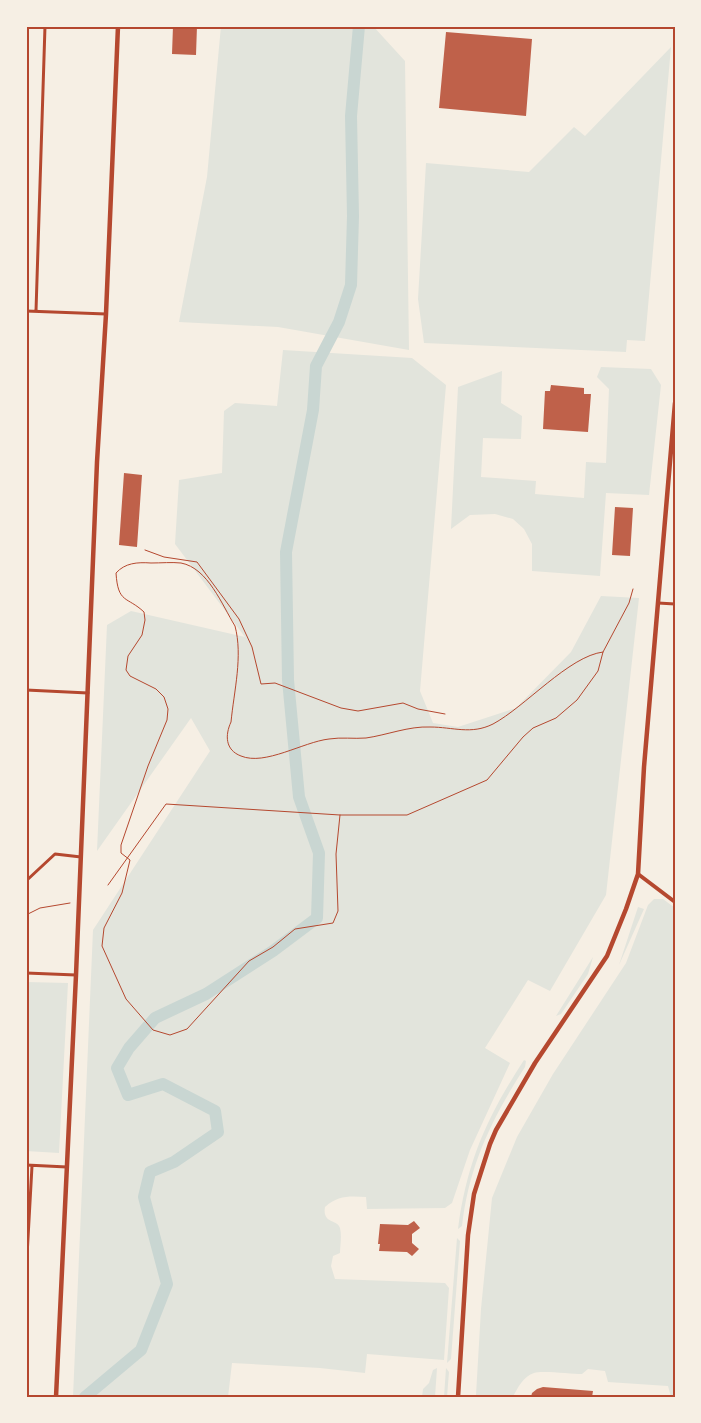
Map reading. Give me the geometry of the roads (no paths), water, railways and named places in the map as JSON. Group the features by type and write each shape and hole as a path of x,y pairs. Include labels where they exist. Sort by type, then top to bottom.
{"main road":[{"path":"56,1397 82,857 97,462 106,314 118,26"},
{"path":"458,1397 468,1235 474,1194 490,1144 496,1130 536,1063 607,956 638,874 675,403"}],"street":[{"path":"36,311 45,26"},
{"path":"26,311 106,314"},
{"path":"658,602 675,604"},
{"path":"26,690 88,692"},
{"path":"26,881 55,854 82,857"},
{"path":"638,874 675,902"},
{"path":"26,973 76,975"},
{"path":"26,1165 67,1167"},
{"path":"26,1274 32,1166"}],"waterway":[{"path":"85,1397 141,1350 167,1284 144,1197 150,1172 174,1162 218,1132 215,1111 163,1084 128,1095 117,1068 129,1048 155,1018 206,994 273,951 317,918 319,853 299,797 288,680 286,552 313,410 316,366 339,322 351,285 353,216 351,116 359,26"}]}
